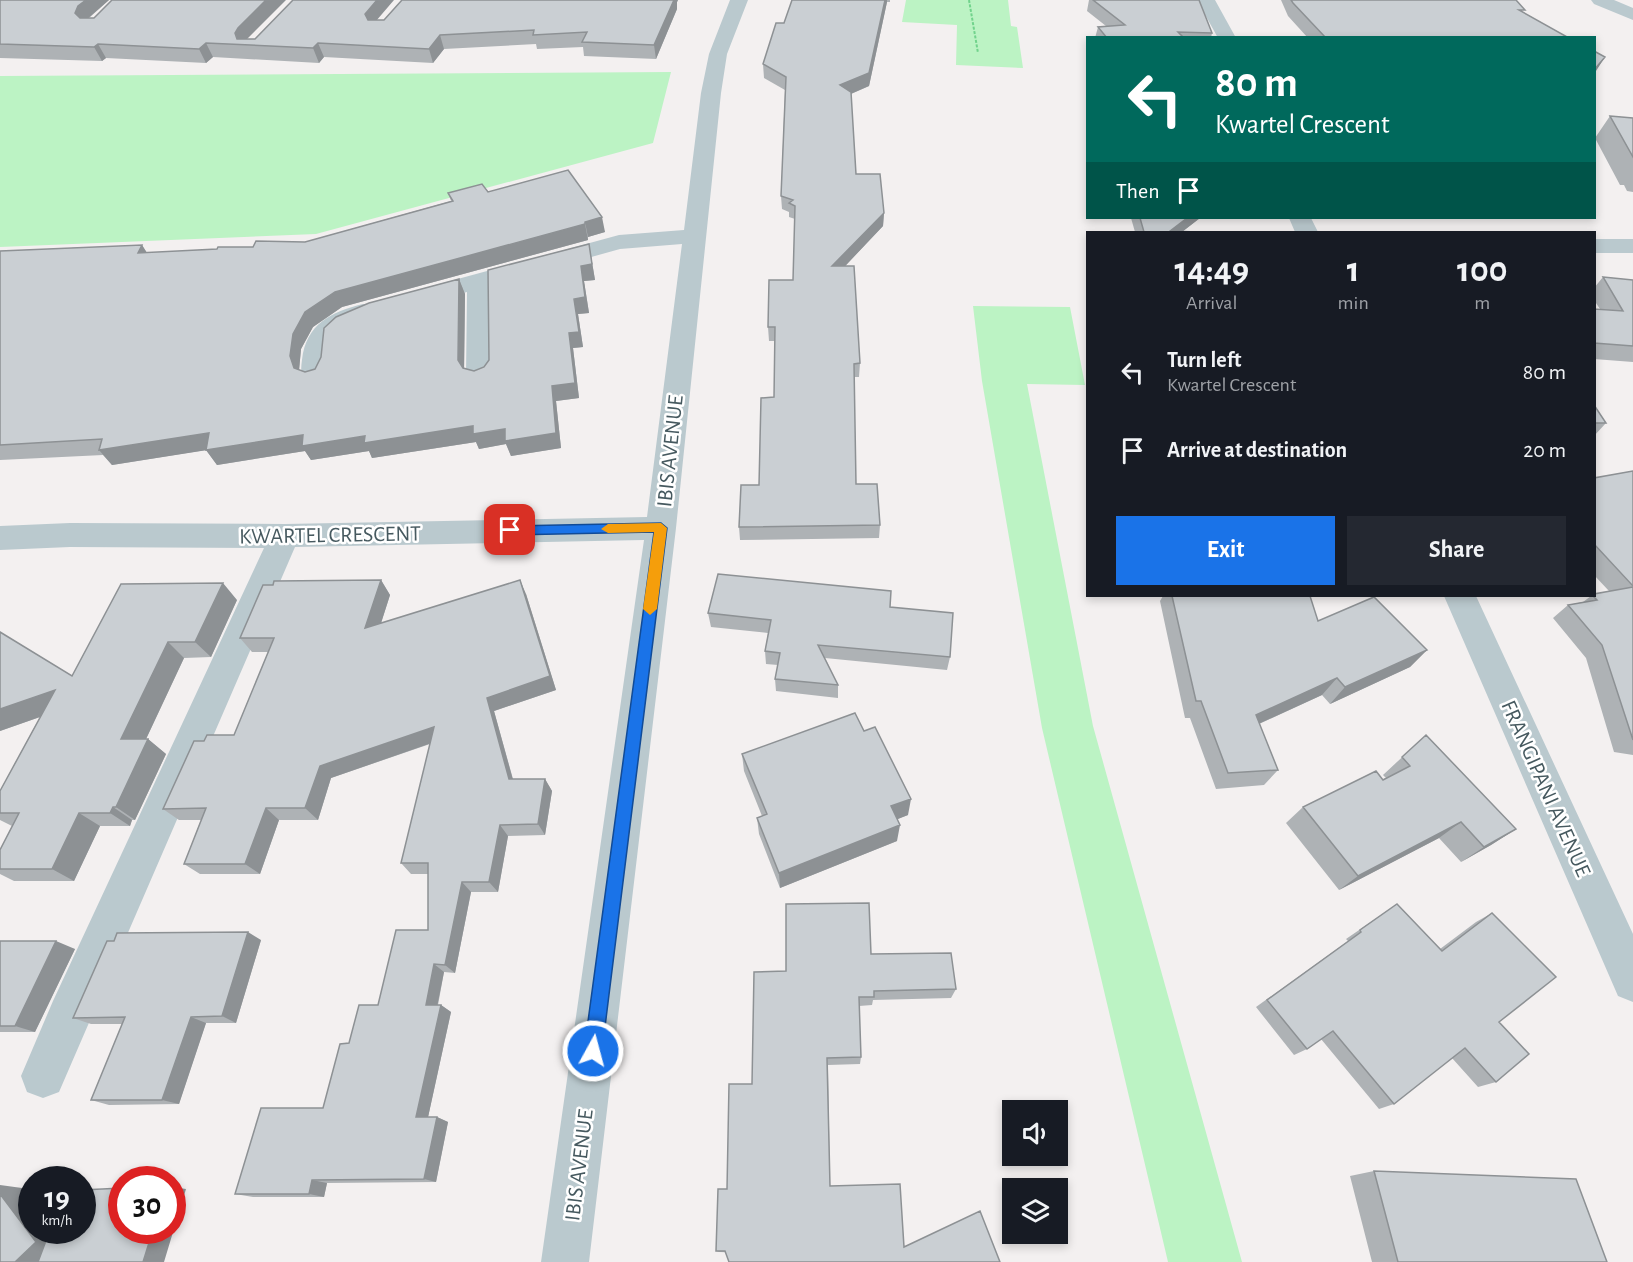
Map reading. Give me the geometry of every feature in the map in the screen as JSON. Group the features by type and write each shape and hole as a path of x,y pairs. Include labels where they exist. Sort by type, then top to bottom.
{"street":[{"name":"IBIS AVENUE","path":"566,1262 661,528 711,93 718,54 739,0"},
{"path":"1206,0 1226,36"},
{"path":"1600,0 1633,15"},
{"path":"314,376 314,349 318,336 333,324 352,315 619,243 694,236"},
{"path":"1596,246 1633,246"},
{"path":"479,281 479,375"},
{"name":"KWARTEL CRESCENT","path":"0,538 70,535 285,536 661,528"},
{"path":"43,1076 72,1005 285,536"},
{"name":"FRANGIPANI AVENUE","path":"1460,597 1633,981"}],"path":[{"path":"969,0 978,53"}],"green space":[{"path":"906,0 1008,0 1011,26 1017,27 1023,68 956,65 957,25 902,22"},
{"path":"671,72 653,143 316,234 0,247 0,76"},
{"path":"973,306 1070,307 1085,385 1027,384 1093,726 1242,1262 1168,1262 1042,728 982,381"}],"building":[{"path":"0,0 86,0 78,6 75,13 80,18 94,18 112,0 266,0 235,33 237,39 255,39 293,0 377,0 365,14 368,20 384,20 402,0 674,0 654,45 582,42 587,32 533,35 534,30 440,35 429,49 318,43 313,48 206,43 199,49 98,44 94,47 0,44"},
{"path":"792,0 885,0 869,73 840,85 851,92 856,174 880,174 884,213 832,266 854,266 860,363 854,364 856,484 877,484 880,525 739,527 741,485 759,485 761,398 774,397 775,327 768,327 769,280 793,280 795,206 789,203 793,200 781,196 786,77 763,64 776,23 784,23"},
{"path":"1093,0 1199,0 1212,33 1178,32 1182,36 1105,36 1098,27 1125,25"},
{"path":"1291,0 1516,0 1525,10 1519,10 1565,36 1324,36"},
{"path":"1596,52 1605,57 1596,68"},
{"path":"1610,116 1633,118 1633,157"},
{"path":"568,170 602,217 585,222 585,224 335,292 305,312 293,334 290,356 294,368 305,372 315,369 321,357 324,328 336,317 369,303 459,279 458,360 463,368 474,371 484,367 489,360 488,270 589,244 592,264 581,266 585,297 574,299 579,332 569,333 575,383 552,386 556,433 505,441 505,429 473,434 473,426 364,443 365,436 302,446 303,435 206,450 209,433 99,450 102,439 0,445 0,251 142,245 138,253 217,249 218,247 253,247 256,241 305,242 453,201 448,193 482,184 488,192"},
{"path":"1140,219 1186,219 1170,231 1144,231"},
{"path":"1603,277 1633,280 1633,346 1596,343 1596,309 1623,311"},
{"path":"1596,408 1606,423 1596,423"},
{"path":"1633,471 1633,586 1596,546 1596,478"},
{"path":"718,574 891,591 890,607 953,613 950,657 818,645 838,685 775,679 780,653 765,651 771,620 708,613"},
{"path":"381,580 365,628 520,580 550,676 487,698 509,779 545,779 538,824 500,825 489,882 462,882 445,965 434,964 426,1005 441,1005 416,1117 437,1117 424,1179 312,1180 309,1194 235,1194 261,1108 323,1108 340,1044 349,1043 359,1005 378,1005 396,930 428,930 428,863 401,863 434,727 320,766 305,808 266,808 245,864 184,864 206,808 163,809 194,741 204,741 207,735 234,735 274,638 240,638 263,585 273,585 274,581"},
{"path":"223,583 195,642 168,642 121,739 148,739 116,807 113,807 110,813 79,813 52,869 0,869 0,850 19,813 0,813 0,791 55,690 0,709 0,632 72,676 121,584"},
{"path":"1633,587 1633,740 1602,645 1568,605 1597,600 1594,597 1596,594"},
{"path":"1172,597 1310,597 1318,621 1374,597 1427,650 1345,687 1337,678 1256,715 1278,770 1228,773 1201,701 1196,701"},
{"path":"855,713 864,731 875,727 911,799 891,806 900,825 779,873 757,818 767,814 742,754"},
{"path":"1426,735 1516,829 1484,847 1461,822 1358,876 1303,807 1376,771 1383,780 1410,766 1402,757"},
{"path":"869,903 871,954 951,953 956,989 874,991 874,997 859,997 861,1057 827,1058 830,1186 900,1184 904,1247 980,1211 1000,1262 729,1262 725,1251 716,1251 718,1189 727,1189 729,1084 752,1084 754,972 786,971 786,904"},
{"path":"1397,904 1442,951 1492,913 1556,977 1499,1022 1529,1054 1496,1082 1465,1048 1394,1104 1333,1031 1307,1049 1267,1000"},
{"path":"248,932 222,1016 191,1017 162,1100 91,1100 125,1017 73,1018 107,941 114,941 117,933"},
{"path":"0,941 56,941 15,1026 0,1026"},
{"path":"1374,1171 1576,1179 1607,1262 1398,1262"},
{"path":"96,1189 108,1189 108,1244 149,1244 143,1262 38,1262 45,1244 96,1244"},
{"path":"0,1194 18,1218 18,1244 34,1244 15,1262 0,1262"}],"slow traffic":[{"path":"608,529 661,528 650,609"}],"route":[{"path":"510,530 661,528 593,1051"}]}
